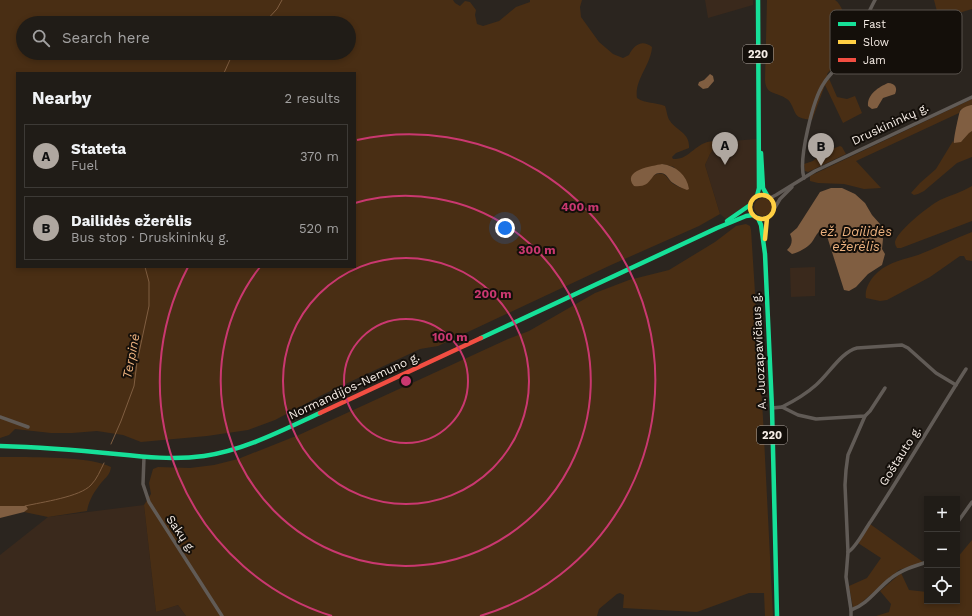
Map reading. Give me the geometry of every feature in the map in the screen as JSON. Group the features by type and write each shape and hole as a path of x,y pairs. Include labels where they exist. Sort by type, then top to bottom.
{"main road":[{"name":"220","path":"757,196 759,188 758,0"},
{"name":"220","path":"759,134 763,188 773,201 774,209"},
{"path":"750,205 757,196 768,196"},
{"name":"220","path":"750,205 751,210 756,217"},
{"name":"Normandijos-Nemuno g.","path":"717,228 750,205"},
{"path":"756,217 767,218 774,209"},
{"name":"Normandijos-Nemuno g.","path":"0,446 176,458 201,456 230,450 263,439 717,228 746,216 756,217"},
{"name":"A. Juozapavičiaus g.","path":"756,217 761,225 765,254"},
{"name":"A. Juozapavičiaus g.","path":"767,218 765,254 772,408 777,616"}],"street":[{"path":"870,10 875,0"},
{"path":"804,178 802,167 807,130 819,92 824,82 831,74"},
{"name":"Druskininkų g.","path":"797,182 840,159 972,97"},
{"path":"768,196 776,195 797,182"},
{"path":"774,209 780,199 797,182"},
{"path":"772,408 782,407 811,389 831,371 843,355 850,350 857,348 902,345 908,348 936,373 956,385"},
{"name":"Goštauto g.","path":"848,552 857,542 883,503 966,368"},
{"path":"851,616 846,577 848,552 846,470 848,455 865,416 885,388"},
{"path":"782,407 798,415 816,419 865,416"},
{"path":"0,417 28,427"},
{"name":"Sakų g.","path":"144,457 143,484 152,510 222,616"},
{"path":"960,519 972,502"},
{"path":"851,610 858,608 891,578 901,571 924,563"}],"shaded area":[{"path":"0,0 453,0 460,6 465,1 470,2 476,10 475,15 477,24 483,26 499,21 516,7 530,2 530,0 582,0 580,7 581,17 599,42 613,54 623,58 629,55 633,48 642,43 652,47 649,60 638,85 637,98 665,106 670,121 688,139 689,148 676,153 672,157 673,159 679,159 685,156 705,143 711,141 719,142 710,154 705,165 720,214 699,226 611,265 438,346 420,349 322,395 275,420 248,430 207,436 141,442 123,435 97,431 51,433 15,429 9,435 0,438","holes":["662,164 674,167 681,188 673,184 666,176 662,174 653,176"]},
{"path":"705,0 753,0 753,5 708,18"},
{"path":"767,0 835,0 842,10 830,10 830,71 827,74 837,97 847,99 855,96 862,113 843,123 825,85 812,120 799,117 787,99 767,89 765,80"},
{"path":"934,0 972,0 972,9 962,12 962,10 937,10"},
{"path":"972,99 972,105 960,110 959,113 856,161 881,188 864,189 844,184 818,183 810,181 810,176"},
{"path":"972,131 972,157 957,163 924,191 914,195 911,193 936,169 953,141 954,143 963,140 969,132"},
{"path":"757,139 758,187 756,194 748,204 726,219 720,214 705,165 710,154 719,142"},
{"path":"840,146 846,154 808,172 805,171 804,164 813,161 821,153"},
{"path":"972,186 972,221 901,248 897,248 895,242 897,237 907,225 940,200"},
{"path":"763,198 769,201 772,207 769,213 763,216 757,213 754,207 757,201"},
{"path":"746,224 750,226 751,230 763,418 773,616 765,616 764,593 749,593 697,612 623,608 624,595 620,593 599,609 597,616 186,616 178,605 156,612 144,505 151,494 149,483 153,469 158,467 190,468 214,465 238,459 301,434 508,339 529,331 595,293 629,280 669,270 715,242 736,226"},
{"path":"972,232 972,261 966,260 964,256 960,256 930,277 887,300 880,301 866,298 866,291 871,280 875,274 882,269 892,263 918,255"},
{"path":"815,267 815,296 791,297 790,268"},
{"path":"0,457 74,459 102,463 111,467 109,474 98,486 92,496 87,511 48,517 24,512 28,509 0,506"},
{"path":"144,505 156,612 178,605 186,616 0,616 0,555 48,517"},
{"path":"870,524 923,562 899,570 861,603 853,608 849,586 867,578 881,558 858,543"},
{"path":"972,540 972,616 876,616 889,612 891,604 880,591 901,573 909,590 924,592 924,604 960,604 960,554"}],"water":[{"path":"710,74 713,76 714,81 708,88 703,89 698,85 699,82 704,80"},
{"path":"888,83 895,86 895,94 883,98 877,108 872,109 868,106 869,98 877,89"},
{"path":"972,105 972,131 961,142 954,143 960,111 965,107"},
{"path":"662,164 672,167 680,172 686,179 689,189 687,190 676,185 661,173 657,173 645,185 634,186 631,181 632,176 635,173 646,168"},
{"name":"ež. Dailidės ežerėlis","path":"831,188 842,188 855,194 865,203 872,215 880,224 883,239 882,249 885,254 882,265 868,274 856,287 849,291 844,290 826,233 820,231 810,244 797,252 792,254 787,250 792,242 790,234 797,228 820,192"},
{"path":"0,506 26,506 28,509 24,512 0,518"}],"waterway":[{"name":"Terpinė","path":"270,16 282,0"},
{"name":"Terpinė","path":"224,72 230,60"},
{"name":"Terpinė","path":"111,444 134,386 137,362 149,306 149,282 145,268"},
{"name":"Terpinė","path":"25,506 70,496 86,489 95,480 104,463"}],"traffic: fast":[{"path":"757,196 759,188 758,0"},
{"path":"761,153 763,188 767,195"},
{"path":"727,221 750,205"},
{"path":"481,338 717,228 746,216 753,215"},
{"path":"758,218 761,225 765,254 772,408 777,616"},
{"path":"0,446 58,449 149,457 171,458 204,456 249,444 320,413"}],"traffic: slow":[{"path":"762,195 767,196 773,202 774,207 773,212 767,218 762,219 757,218 751,212 750,207 751,202 757,196 762,195"},
{"path":"765,239 767,218"}],"traffic: jam":[{"path":"320,413 481,338"}],"place":[{"name":"Stateta","path":"725,165"},
{"name":"Dailidės ežerėlis","path":"821,166"}]}
